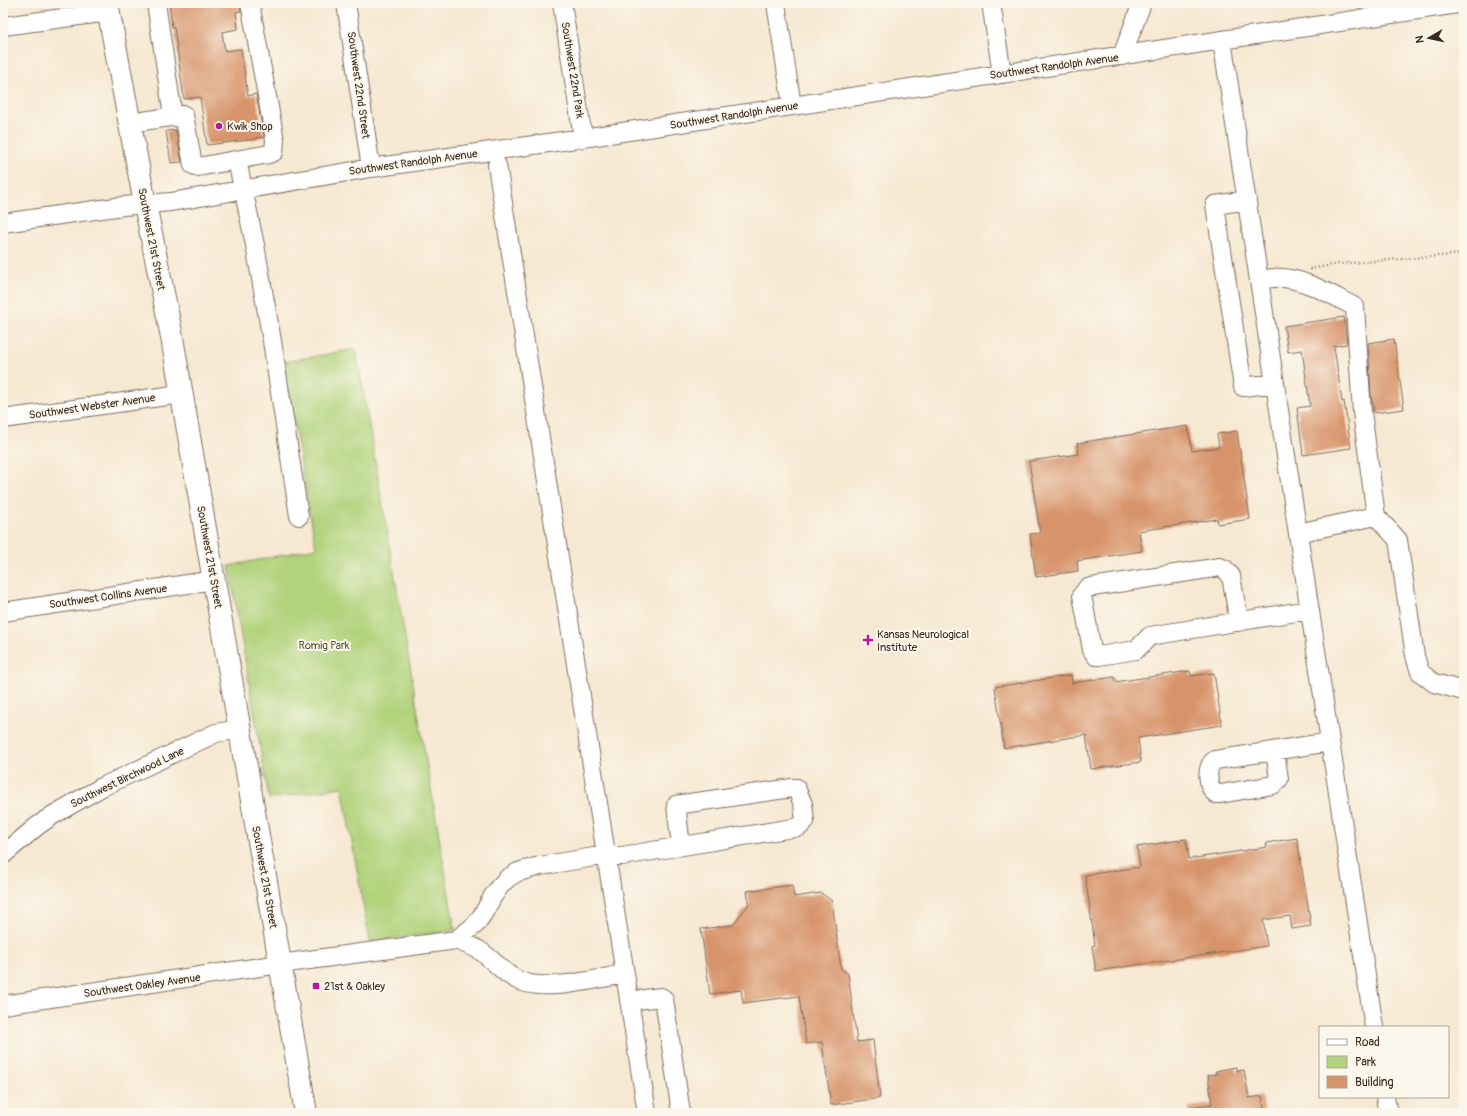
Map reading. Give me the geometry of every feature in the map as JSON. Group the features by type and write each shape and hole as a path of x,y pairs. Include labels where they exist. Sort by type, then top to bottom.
{"main road":[{"name":"Southwest 21st Street","path":"108,8 129,123 171,332 306,1113"}],"street":[{"path":"156,3 173,116"},
{"path":"129,123 184,115 193,165 202,167 274,152 275,140 250,3"},
{"name":"Southwest 22nd Street","path":"346,3 371,168"},
{"name":"Southwest 22nd Park","path":"562,3 583,138"},
{"path":"776,3 792,106"},
{"path":"991,3 1002,74"},
{"path":"1122,56 1142,3"},
{"name":"Southwest Randolph Avenue","path":"3,223 123,206 171,202 371,168 583,138 1464,3"},
{"path":"3,26 108,8"},
{"path":"1222,40 1374,1026"},
{"path":"237,160 255,244 272,341 299,516"},
{"path":"497,165 647,1113"},
{"path":"1247,200 1214,205 1243,387 1275,383"},
{"path":"1259,281 1275,278 1297,281 1328,293 1355,307 1362,412 1376,516 1398,540 1414,656 1420,672 1434,683 1464,691"},
{"name":"Southwest Webster Avenue","path":"3,419 181,394"},
{"path":"1298,533 1376,516"},
{"path":"1239,622 1231,576 1225,569 1220,567 1087,588 1082,595 1092,650 1096,656 1136,650 1150,636 1239,622 1309,610"},
{"name":"Southwest Collins Avenue","path":"3,612 214,580"},
{"name":"Southwest Birchwood Lane","path":"3,855 53,815 102,788 216,734 240,729"},
{"path":"1275,751 1330,742"},
{"path":"625,974 553,986 523,983 512,977 478,949 456,940 475,925 500,886 508,878 518,872 540,866 606,855 622,856 799,827 805,821 803,804 796,788 792,788 676,805 681,846"},
{"name":"Southwest Oakley Avenue","path":"3,1005 280,964 456,940"},
{"path":"629,1001 661,997 664,1000 681,1113"},
{"path":"1385,1098 1388,1113"}],"path":[{"path":"1309,269 1338,264 1464,254"}],"green space":[{"name":"Romig Park","path":"356,349 455,930 370,942 342,787 269,799 229,566 316,548 283,362"}],"building":[{"path":"169,3 240,3 241,11 236,12 238,29 222,32 225,51 241,49 248,96 256,94 264,137 207,145 200,97 184,99 174,27 172,27"},
{"path":"176,130 182,162 171,163 166,131"},
{"path":"1344,317 1347,344 1334,346 1342,402 1344,401 1351,448 1303,455 1297,408 1310,406 1302,350 1288,352 1284,326"},
{"path":"1394,339 1404,409 1374,413 1371,395 1368,343"},
{"path":"1188,426 1192,451 1219,447 1217,434 1237,431 1250,519 1218,524 1217,519 1139,531 1142,551 1077,561 1078,571 1036,577 1030,534 1040,533 1029,461 1079,454 1077,443"},
{"path":"1190,671 1191,676 1214,673 1222,725 1138,738 1141,762 1091,769 1086,735 1004,748 995,687 1071,675 1072,683 1114,677 1115,682"},
{"path":"1297,838 1311,926 1292,929 1290,916 1263,920 1267,946 1096,971 1092,946 1095,945 1085,875 1140,867 1137,847 1186,839 1189,859 1267,847 1266,843"},
{"path":"792,885 794,897 821,893 832,901 841,969 848,974 857,1042 873,1040 880,1098 831,1105 822,1042 806,1044 799,996 743,1003 741,990 710,994 701,929 733,925 749,904 747,891"},
{"path":"1236,1067 1236,1071 1244,1070 1249,1098 1262,1096 1265,1113 1190,1113 1189,1107 1212,1104 1208,1075 1216,1074 1216,1071"}],"place":[{"name":"Kwik Shop","path":"219,126"},
{"name":"Kansas Neurological Institute","path":"868,640"},
{"name":"21st & Oakley","path":"316,986"}]}
